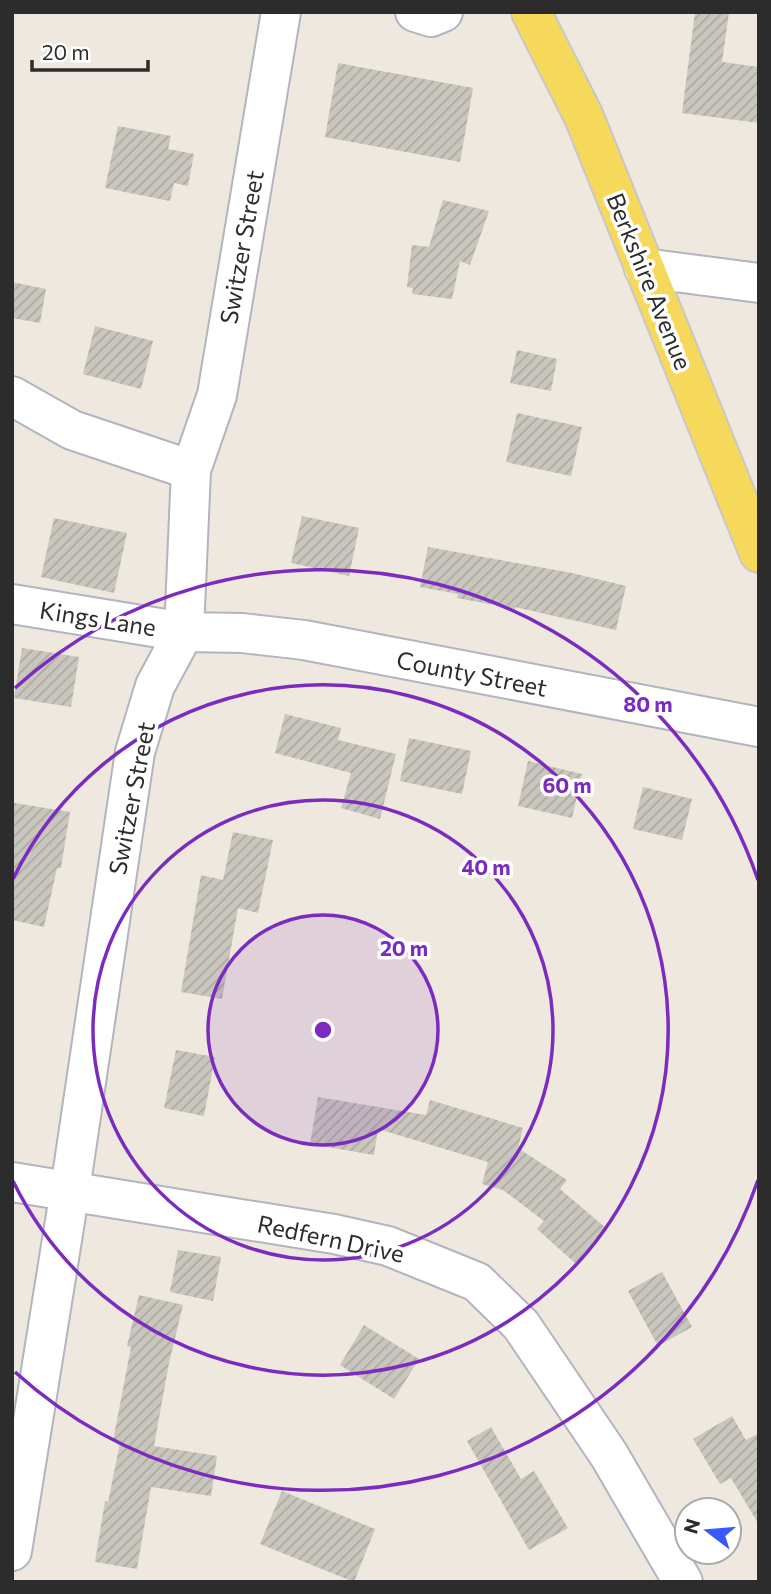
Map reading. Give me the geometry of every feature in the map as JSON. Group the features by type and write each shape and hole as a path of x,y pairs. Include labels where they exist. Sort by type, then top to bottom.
{"main road":[{"name":"Berkshire Avenue","path":"531,12 584,117 759,553"}],"street":[{"name":"Switzer Street","path":"12,1551 70,1190 135,751 155,686 184,632 191,470 217,395 281,12"},
{"path":"415,12 431,17 443,12"},
{"path":"644,268 759,283"},
{"path":"12,396 72,430 191,470"},
{"name":"Kings Lane","path":"12,604 184,632"},
{"name":"County Street","path":"184,632 242,633 304,640 759,727"},
{"name":"Redfern Drive","path":"12,1182 334,1234 388,1246 477,1282 522,1325 609,1455 683,1582"}],"building":[{"path":"695,12 729,12 722,62 759,67 759,123 682,113"},
{"path":"338,63 473,88 460,162 325,137"},
{"path":"118,126 171,136 168,149 194,154 188,186 174,183 170,201 105,188"},
{"path":"443,200 489,211 470,265 460,261 452,299 412,294 413,288 407,287 412,245 429,247"},
{"path":"12,282 46,289 40,323 12,318"},
{"path":"95,326 153,341 141,389 83,374"},
{"path":"517,350 557,359 551,391 510,383"},
{"path":"517,413 582,427 571,476 506,462"},
{"path":"302,516 359,528 349,576 291,563"},
{"path":"54,518 127,533 114,593 41,577"},
{"path":"428,547 572,573 626,586 616,630 515,607 457,598 458,594 420,587"},
{"path":"22,648 79,657 71,707 14,698"},
{"path":"285,714 341,728 338,740 396,754 380,819 341,808 351,773 275,753"},
{"path":"409,738 471,751 462,794 400,781"},
{"path":"528,761 582,774 572,818 518,806"},
{"path":"643,787 692,799 682,840 633,829"},
{"path":"12,804 70,812 61,868 57,868 44,927 12,920"},
{"path":"233,832 273,840 258,913 238,908 222,999 181,992 201,875 223,880"},
{"path":"176,1050 215,1057 204,1116 164,1108"},
{"path":"318,1097 426,1115 430,1100 523,1128 518,1148 567,1180 560,1189 606,1228 575,1263 537,1229 544,1221 503,1190 482,1184 488,1162 378,1129 374,1155 310,1144"},
{"path":"178,1250 221,1257 213,1301 170,1292"},
{"path":"662,1272 692,1327 658,1346 628,1291"},
{"path":"139,1295 183,1305 154,1446 217,1456 211,1496 151,1487 137,1569 95,1562 105,1501 108,1502 120,1443 113,1441 131,1347 127,1346"},
{"path":"364,1325 419,1359 394,1399 340,1365"},
{"path":"732,1416 746,1440 759,1433 759,1525 731,1478 720,1484 693,1439"},
{"path":"491,1427 521,1479 534,1471 568,1528 529,1550 467,1441"},
{"path":"282,1491 375,1529 354,1582 260,1544"}]}
